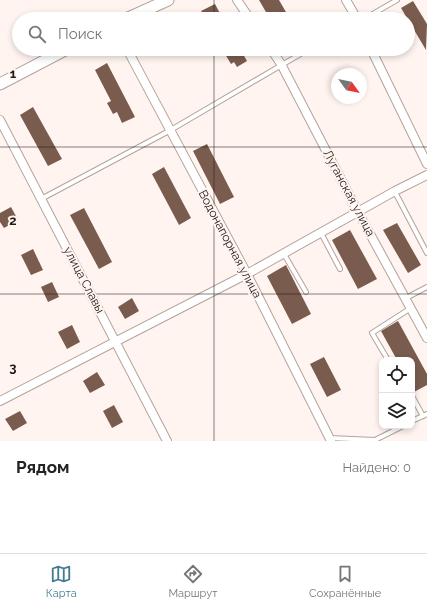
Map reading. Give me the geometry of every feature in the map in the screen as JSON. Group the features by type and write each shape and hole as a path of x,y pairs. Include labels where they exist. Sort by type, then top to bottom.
{"main road":[{"path":"141,12 168,0"},
{"path":"0,84 54,56"}],"street":[{"path":"237,0 245,12"},
{"path":"346,0 353,12"},
{"name":"Водонапорная улица","path":"131,56 247,274 330,440"},
{"name":"Луганская улица","path":"276,56 358,212 427,338"},
{"path":"374,56 427,164"},
{"name":"улица Славы","path":"0,120 167,441"},
{"path":"0,401 247,274 395,191 427,175"}],"lane":[{"path":"376,12 397,0"},
{"path":"41,199 170,131 296,56"},
{"path":"395,191 427,253"},
{"path":"321,233 340,269"},
{"path":"284,254 306,292"},
{"path":"406,298 427,287"},
{"path":"386,357 372,333 411,308"},
{"path":"415,400 425,415 415,420"},
{"path":"330,440 375,441 397,429"}],"building":[{"path":"259,0 279,0 286,12 266,12"},
{"path":"413,1 427,24 426,50 415,32 415,12 403,12 401,8"},
{"path":"215,4 219,12 202,12"},
{"path":"226,56 244,56 247,61 237,67 234,62 231,64"},
{"path":"107,63 135,117 122,123 117,112 113,114 107,103 111,101 95,70"},
{"path":"33,107 62,159 48,166 20,115"},
{"path":"207,144 234,197 220,204 193,151"},
{"path":"164,167 191,218 179,225 152,174"},
{"path":"11,207 18,220 4,228 0,222 0,213"},
{"path":"84,208 112,262 99,269 70,215"},
{"path":"397,223 421,265 408,273 383,230"},
{"path":"350,230 377,279 358,289 332,240"},
{"path":"33,249 43,270 31,275 21,255"},
{"path":"286,265 311,314 292,324 267,276"},
{"path":"52,282 59,297 48,302 41,287"},
{"path":"132,298 139,311 125,319 118,307"},
{"path":"398,321 427,374 427,385 415,391 415,357 395,357 381,331"},
{"path":"72,325 80,342 67,349 58,332"},
{"path":"324,357 341,390 327,397 310,364"},
{"path":"97,372 105,385 90,393 83,381"},
{"path":"114,405 123,422 112,428 103,411"},
{"path":"20,411 27,423 13,431 5,419"}]}
